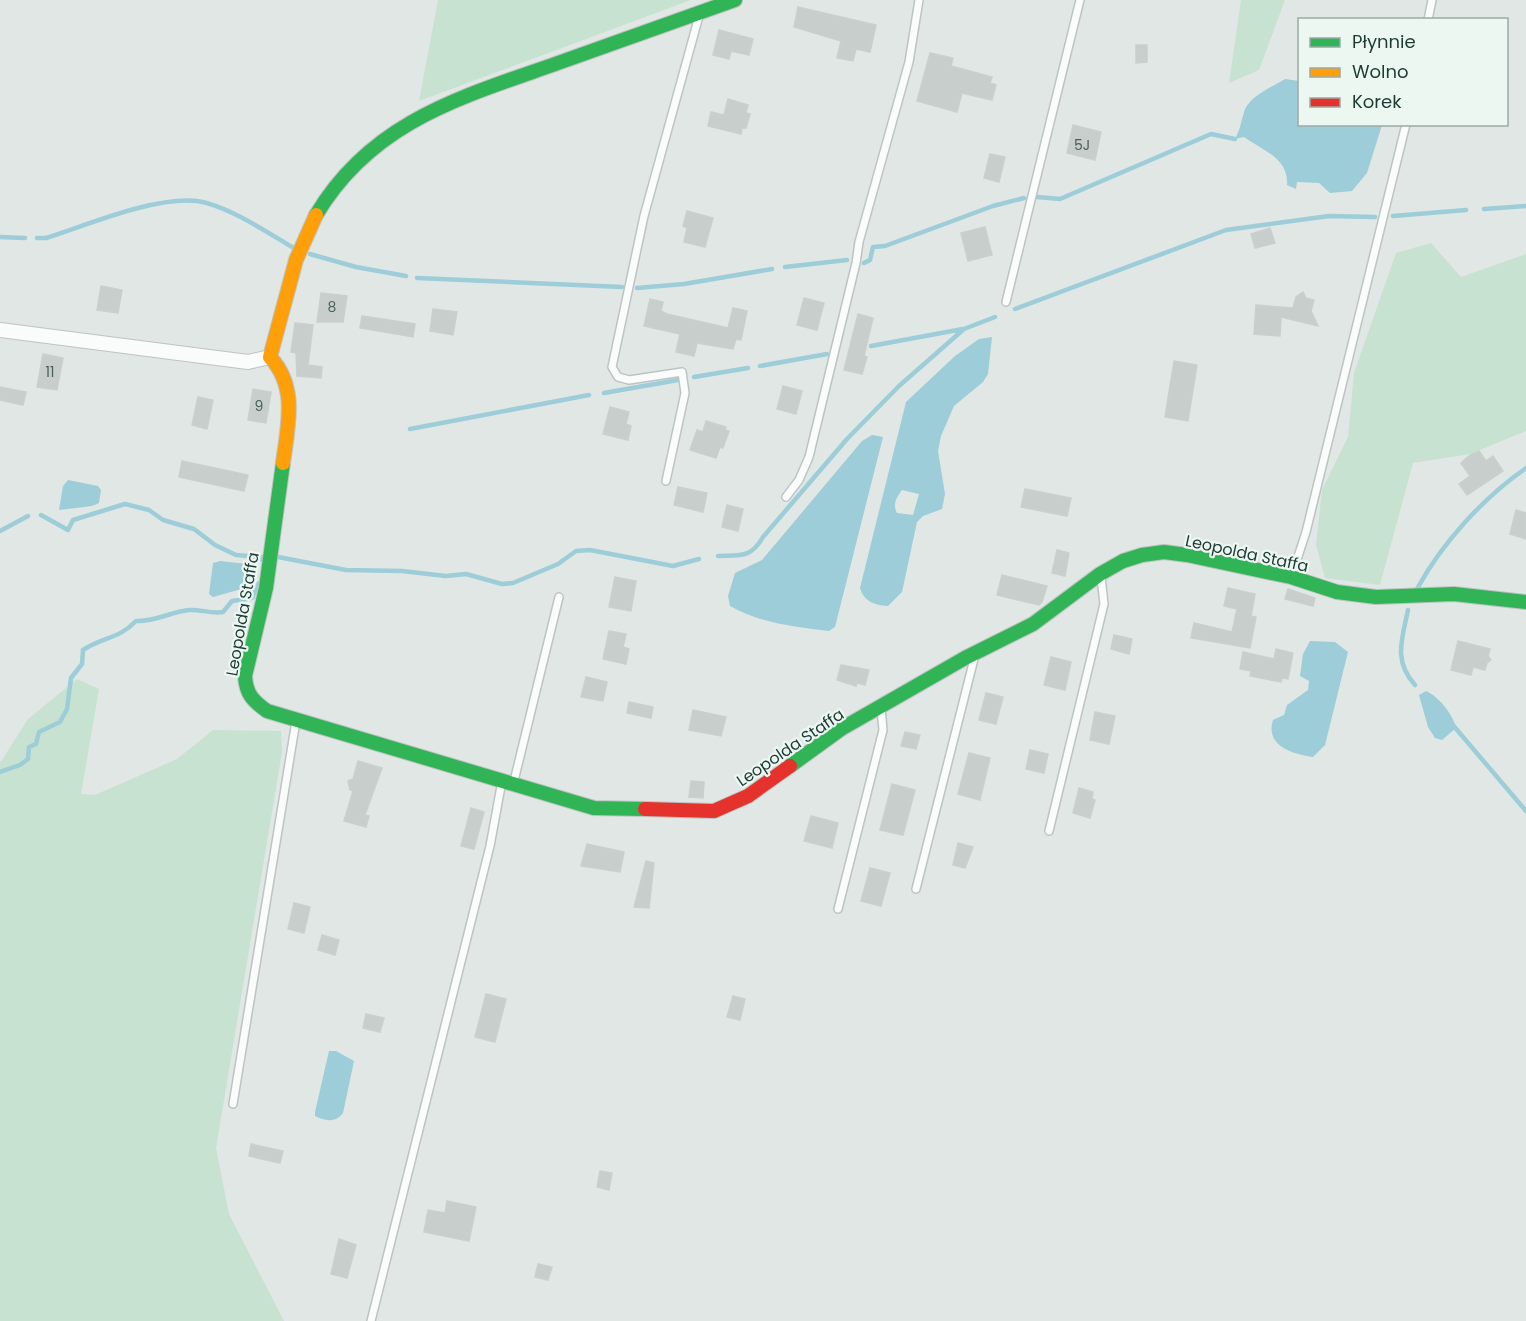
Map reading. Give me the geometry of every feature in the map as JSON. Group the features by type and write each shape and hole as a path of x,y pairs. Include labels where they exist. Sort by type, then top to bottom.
{"street":[{"path":"0,330 248,362 270,357 290,280 302,244 317,213 348,172 392,132 444,104 735,0"},
{"name":"Leopolda Staffa","path":"270,357 282,370 288,387 288,424 266,588 245,676 246,691 267,711 594,808 714,811 748,796 841,729 976,652 1033,624 1100,574 1123,561 1164,552 1291,577 1337,592 1376,597 1454,594 1526,602"}],"lane":[{"path":"786,497 799,480 809,457 856,263 859,242 909,62 920,0"},
{"path":"1006,302 1080,0"},
{"path":"1428,18 1432,0"},
{"path":"666,481 686,393 682,372 629,380 618,377 612,367 644,216 700,13"},
{"path":"1291,577 1306,532 1406,126"},
{"path":"1048,831 1104,603 1104,589 1100,574"},
{"path":"371,1321 490,846 559,597"},
{"path":"916,889 976,652"},
{"path":"838,909 883,730 880,708"},
{"path":"233,1104 296,719"}],"green space":[{"path":"438,0 691,0 419,101"},
{"path":"1241,0 1285,0 1259,70 1229,83"},
{"path":"1431,243 1461,277 1526,254 1526,431 1470,454 1413,463 1380,585 1325,578 1316,545 1322,490 1348,437 1354,373 1396,253"},
{"path":"77,679 99,689 81,794 95,795 177,759 213,730 281,731 282,752 216,1148 229,1214 284,1321 0,1321 0,763 28,719"}],"water":[{"path":"1285,79 1298,81 1298,126 1382,126 1367,173 1352,191 1330,193 1319,183 1297,182 1296,189 1287,185 1284,168 1273,155 1244,137 1235,139 1247,106 1262,92"},
{"path":"992,337 988,374 983,382 954,406 941,436 938,451 945,494 942,509 923,516 917,522 902,592 888,606 874,604 864,597 860,588 906,402 955,356 979,339","holes":["902,490 919,494 913,515 897,513 895,504"]},
{"path":"872,435 883,437 835,627 829,631 778,623 753,617 730,606 728,596 735,573 762,560 862,441"},
{"path":"68,480 98,486 101,490 99,503 59,510 63,486"},
{"path":"220,561 247,564 250,569 249,582 245,588 213,597 209,594 213,563"},
{"path":"1310,641 1335,642 1348,652 1325,745 1313,757 1297,754 1282,747 1273,736 1272,729 1273,720 1284,715 1287,705 1308,690 1309,681 1300,676 1303,654"},
{"path":"1426,691 1440,701 1456,728 1442,740 1435,738 1428,727 1419,695"},
{"path":"329,1051 336,1051 354,1061 343,1113 330,1120 315,1116"}],"building":[{"path":"798,7 876,25 870,52 856,49 853,61 837,58 841,41 794,27"},
{"path":"719,30 753,39 749,55 731,51 729,59 713,55"},
{"path":"1136,45 1147,45 1147,62 1136,63"},
{"path":"930,53 953,58 951,66 992,77 990,83 996,85 992,100 962,93 957,112 917,101"},
{"path":"728,99 748,105 746,113 750,114 746,128 742,128 741,134 708,126 711,112 724,115"},
{"path":"1073,125 1101,132 1095,160 1067,153"},
{"path":"990,154 1005,157 999,182 984,178"},
{"path":"687,211 713,218 705,247 684,242 687,228 683,226"},
{"path":"985,227 992,255 968,261 961,233"},
{"path":"1270,228 1275,243 1255,248 1251,234"},
{"path":"101,286 122,290 118,313 97,310"},
{"path":"1303,292 1306,298 1314,300 1311,311 1318,326 1281,317 1280,336 1254,334 1256,305 1293,308 1296,297"},
{"path":"321,293 347,296 343,322 317,322"},
{"path":"804,298 824,303 817,330 797,325"},
{"path":"650,299 663,302 661,311 667,314 728,328 733,308 747,311 741,340 736,339 733,349 697,343 694,356 676,352 680,334 644,326"},
{"path":"433,309 457,312 453,335 430,331"},
{"path":"858,314 873,318 862,374 844,370"},
{"path":"362,316 415,324 413,337 360,328"},
{"path":"295,323 313,325 308,365 322,367 321,378 297,376 296,353 291,352"},
{"path":"43,354 63,358 57,390 37,387"},
{"path":"1174,361 1197,365 1188,421 1165,417"},
{"path":"783,386 802,391 796,414 777,409"},
{"path":"0,387 26,392 23,405 0,400"},
{"path":"253,389 271,392 266,423 248,420"},
{"path":"198,397 213,400 207,429 192,425"},
{"path":"610,407 629,412 626,424 631,426 628,440 603,434"},
{"path":"706,421 726,427 725,430 729,431 723,448 720,447 716,458 690,450 697,430 703,432"},
{"path":"1479,451 1486,461 1493,456 1503,471 1467,495 1459,484 1470,476 1461,463"},
{"path":"182,461 248,475 244,491 179,477"},
{"path":"678,487 707,493 703,512 674,505"},
{"path":"1025,489 1071,498 1067,516 1021,507"},
{"path":"727,505 743,509 738,531 722,527"},
{"path":"1516,510 1526,513 1526,539 1510,534"},
{"path":"1057,550 1069,553 1065,576 1052,573"},
{"path":"1002,575 1047,586 1042,602 1039,605 997,595"},
{"path":"615,577 636,581 631,611 609,607"},
{"path":"1228,588 1255,594 1251,616 1256,617 1250,648 1191,638 1194,623 1232,632 1237,609 1224,606"},
{"path":"1288,589 1315,598 1313,606 1285,599"},
{"path":"609,631 626,634 623,647 629,649 626,664 603,659"},
{"path":"1114,635 1132,639 1129,654 1111,649"},
{"path":"1458,641 1490,649 1488,656 1491,660 1487,663 1485,670 1473,667 1471,675 1451,670"},
{"path":"1276,649 1293,653 1288,679 1282,678 1281,682 1250,676 1251,671 1240,669 1243,652 1274,659"},
{"path":"1051,657 1071,662 1065,690 1044,685"},
{"path":"841,665 869,670 865,685 857,683 856,686 837,680"},
{"path":"586,677 607,682 603,701 581,697"},
{"path":"986,693 1003,697 996,724 979,720"},
{"path":"629,702 653,707 651,718 627,713"},
{"path":"693,710 726,717 721,736 689,730"},
{"path":"1095,712 1115,716 1109,744 1090,740"},
{"path":"905,732 920,735 916,749 901,746"},
{"path":"1030,750 1048,754 1044,773 1026,769"},
{"path":"969,753 990,758 980,800 958,794"},
{"path":"358,761 382,768 365,815 369,816 366,827 344,821 353,791 350,790 348,781 353,779"},
{"path":"691,781 704,782 703,798 689,797"},
{"path":"892,784 915,790 903,835 880,830"},
{"path":"1079,788 1093,792 1092,799 1095,800 1090,818 1073,813"},
{"path":"471,808 484,812 474,849 461,846"},
{"path":"811,816 838,823 832,848 804,841"},
{"path":"958,843 973,847 965,868 953,865"},
{"path":"587,844 624,852 620,872 581,866"},
{"path":"646,861 654,863 649,908 634,907"},
{"path":"870,868 890,873 881,906 861,901"},
{"path":"294,903 310,907 304,933 288,929"},
{"path":"322,935 339,940 335,955 318,950"},
{"path":"486,994 506,999 495,1042 475,1037"},
{"path":"733,996 745,999 740,1020 727,1017"},
{"path":"366,1014 384,1018 380,1032 363,1028"},
{"path":"251,1144 283,1151 280,1163 249,1156"},
{"path":"600,1171 612,1173 609,1190 597,1187"},
{"path":"447,1201 476,1207 469,1241 424,1232 428,1210 445,1213"},
{"path":"339,1239 356,1245 347,1278 331,1274"},
{"path":"538,1264 552,1267 548,1280 535,1277"}],"waterway":[{"path":"1037,197 1060,199 1211,134 1235,139"},
{"path":"864,263 870,260 873,247 885,246 993,206 1024,198"},
{"path":"37,238 46,238 142,207 161,203 197,201 233,213 292,247"},
{"path":"1484,209 1526,206"},
{"path":"1393,216 1466,210"},
{"path":"1015,309 1226,230 1329,216 1375,217"},
{"path":"0,237 25,238"},
{"path":"310,254 356,267 406,276"},
{"path":"785,267 847,260"},
{"path":"637,288 684,284 772,269"},
{"path":"417,278 622,287"},
{"path":"718,556 745,554 754,549 847,439 899,386 964,329 995,317"},
{"path":"871,346 963,329"},
{"path":"760,366 827,354"},
{"path":"694,377 748,368"},
{"path":"604,393 678,380"},
{"path":"410,429 589,395"},
{"path":"1417,589 1451,538 1465,522 1494,493 1526,468"},
{"path":"41,515 68,530 73,520 125,504 149,510 163,520 194,529 215,545 236,555 262,557 262,560"},
{"path":"0,531 28,516"},
{"path":"278,557 346,570 402,571 446,576 466,574 502,584 513,583 558,564 576,551 590,550 673,566 699,559"},
{"path":"0,772 20,765 28,759 29,747 36,744 39,732 60,722 67,709 71,678 82,664 83,650 117,635 136,621 150,620 189,610 223,612 232,601 252,598 259,583"},
{"path":"1408,610 1401,649 1404,667 1415,685"},
{"path":"1452,724 1526,811"}],"traffic: fast":[{"path":"316,215 339,183 364,156 422,116 488,88 735,0"},
{"path":"283,463 266,588 245,676 249,692 258,704 267,711 594,808 645,809"},
{"path":"790,766 841,729 965,658 1033,624 1100,574 1123,561 1142,555 1164,552 1187,555 1291,577 1337,592 1376,597 1454,594 1526,602"}],"traffic: slow":[{"path":"283,463 288,421 288,394 285,381 270,357 296,260 316,215"}],"traffic: jam":[{"path":"645,809 714,811 748,796 790,766"}]}
